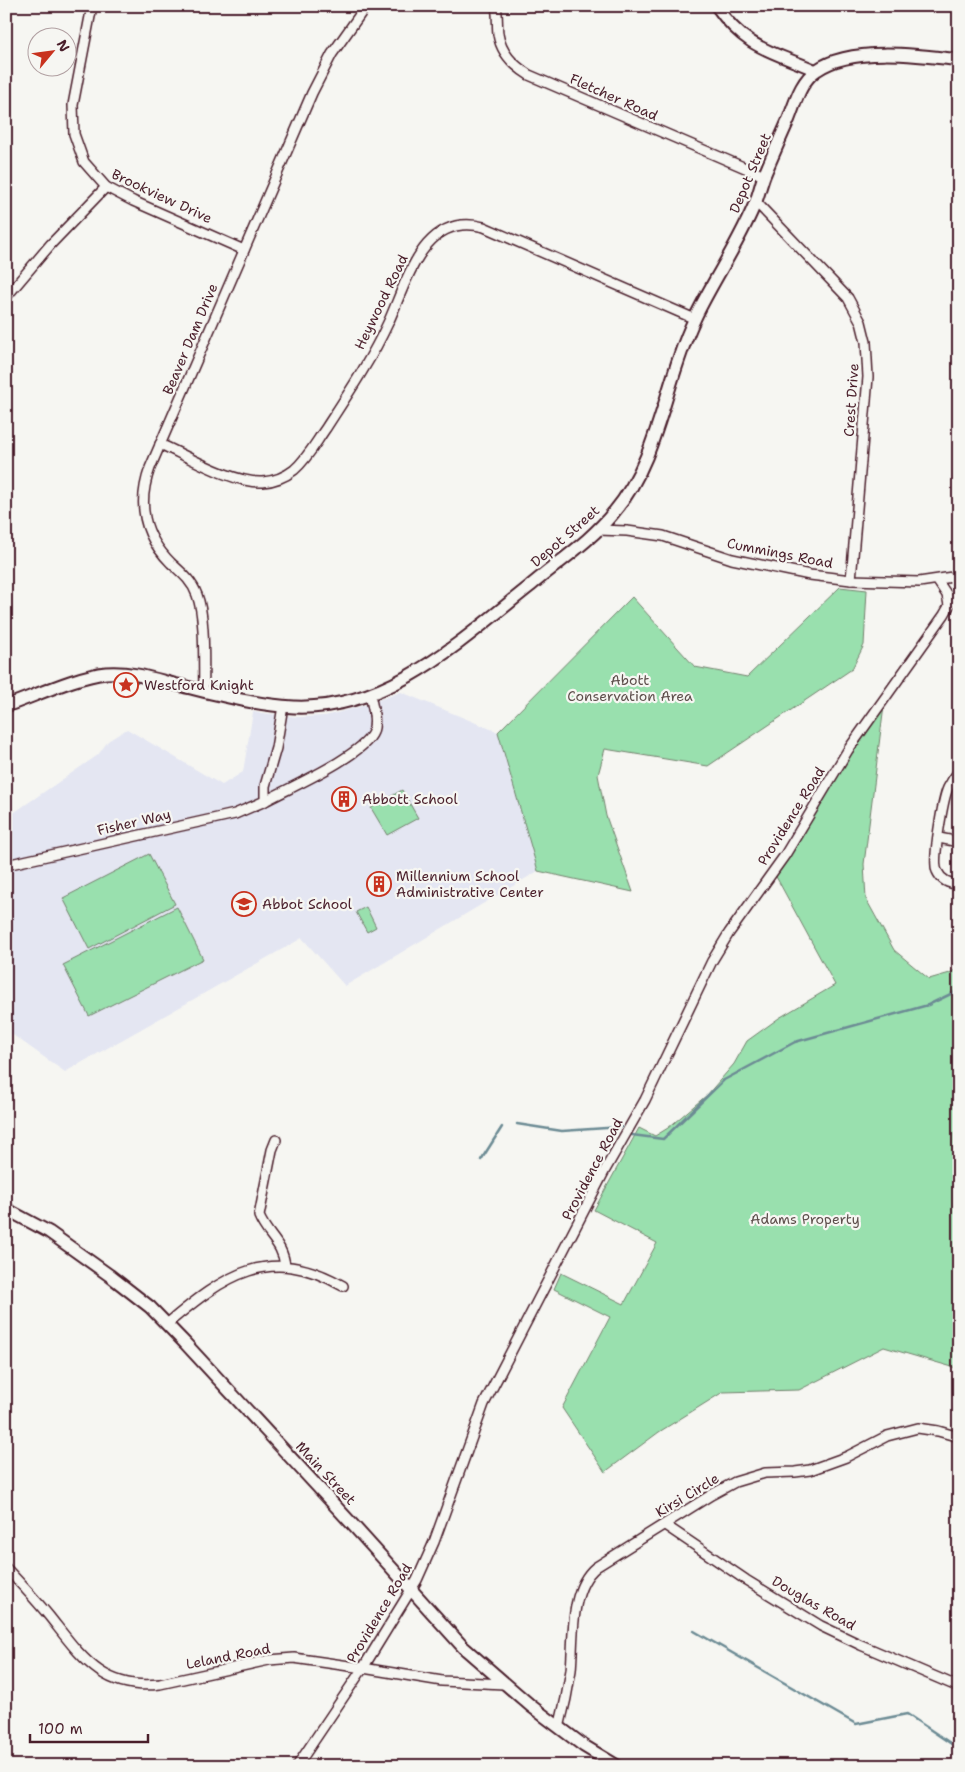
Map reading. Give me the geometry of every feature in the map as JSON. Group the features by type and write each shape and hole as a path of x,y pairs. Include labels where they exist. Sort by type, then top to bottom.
{"main road":[{"path":"815,70 831,62 854,56 889,55 959,60"},
{"name":"Depot Street","path":"6,706 90,676 109,673 135,675 204,692 282,706 307,707 332,704 370,694 408,677 458,643 598,530 623,502 640,472 694,318 756,202 764,176 801,88 815,70"},
{"name":"Main Street","path":"6,1209 41,1227 72,1248 133,1293 167,1324 412,1589 463,1647 504,1684 559,1728 612,1764"}],"street":[{"name":"Brookview Drive","path":"92,6 85,51 73,104 74,134 84,162 106,187 133,201 244,250"},
{"name":"Beaver Dam Drive","path":"204,692 201,612 198,597 191,583 157,546 144,516 143,497 145,484 160,444 318,79 332,54 366,6"},
{"name":"Fletcher Road","path":"496,6 501,47 518,68 538,79 764,176"},
{"path":"716,6 732,28 750,42 782,58 815,70"},
{"path":"6,297 57,238 106,187"},
{"name":"Crest Drive","path":"756,202 848,298 861,322 868,359 868,377 851,580"},
{"name":"Heywood Road","path":"160,444 226,474 248,481 265,482 280,478 292,471 310,452 363,370 388,324 409,273 422,250 440,233 460,225 484,227 694,318"},
{"name":"Cummings Road","path":"598,530 627,531 663,536 732,559 810,575 851,580 900,582 937,580 959,576"},
{"path":"937,580 946,595 949,606"},
{"name":"Providence Road","path":"298,1766 363,1668 417,1580 434,1542 484,1404 605,1170 645,1100 709,967 729,933 785,855 848,750 959,589"},
{"name":"Fisher Way","path":"6,865 235,814 265,801 348,757 369,740 373,731 374,720 370,694"},
{"path":"265,801 265,786 276,748 282,706"},
{"path":"959,771 952,780 946,796 935,859 937,873 947,882 959,884"},
{"path":"939,838 959,842"},
{"path":"276,1140 272,1150 259,1216 281,1250 285,1266"},
{"path":"167,1324 197,1298 231,1277 257,1268 285,1266 316,1273 343,1286"},
{"name":"Kirsi Circle","path":"559,1728 571,1669 574,1621 580,1593 586,1577 596,1567 735,1482 766,1473 810,1470 846,1457 877,1440 918,1428 959,1437"},
{"name":"Douglas Road","path":"665,1524 746,1580 821,1626 959,1687"},
{"name":"Leland Road","path":"6,1568 38,1603 81,1656 103,1674 127,1684 142,1686 160,1684 269,1660 294,1658 442,1681 504,1684"}],"shaded area":[{"name":"Abbot School","path":"401,692 498,732 538,871 345,986 302,938 65,1072 6,1030 6,953 12,945 6,940 6,818 98,755 108,741 127,729 222,785 243,772 253,712 299,717 325,716 359,707"}],"green space":[{"name":"Abott Conservation Area","path":"840,587 867,590 864,645 852,669 708,766 605,749 598,775 606,816 633,892 538,871 498,732 632,597 695,667 747,677"},
{"name":"Adams Property","path":"885,697 864,864 866,899 894,950 929,979 950,973 959,967 959,1369 884,1347 799,1390 723,1392 659,1432 605,1472 562,1408 610,1317 554,1289 561,1273 624,1304 657,1243 594,1210 639,1128 655,1136 668,1128 707,1095 734,1064 747,1041 779,1018 835,985 773,871"},
{"path":"402,790 418,818 387,835 371,808"},
{"path":"149,854 175,904 89,949 63,898"},
{"path":"177,907 203,959 89,1016 63,965"},
{"path":"366,907 376,927 367,932 356,912"}],"waterway":[{"path":"697,6 704,7"},
{"path":"632,1135 663,1139 724,1080 795,1042 928,1005 959,990"},
{"path":"517,1124 562,1131 621,1127"},
{"path":"481,1160 502,1127"},
{"path":"694,1631 856,1724 907,1714 959,1749"},
{"path":"71,1766 107,1761 115,1766"}],"place":[{"name":"Westford Knight","path":"126,685"},
{"name":"Abbott School","path":"344,799"},
{"name":"Millennium School Administrative Center","path":"379,884"},
{"name":"Abbot School","path":"244,904"}]}
